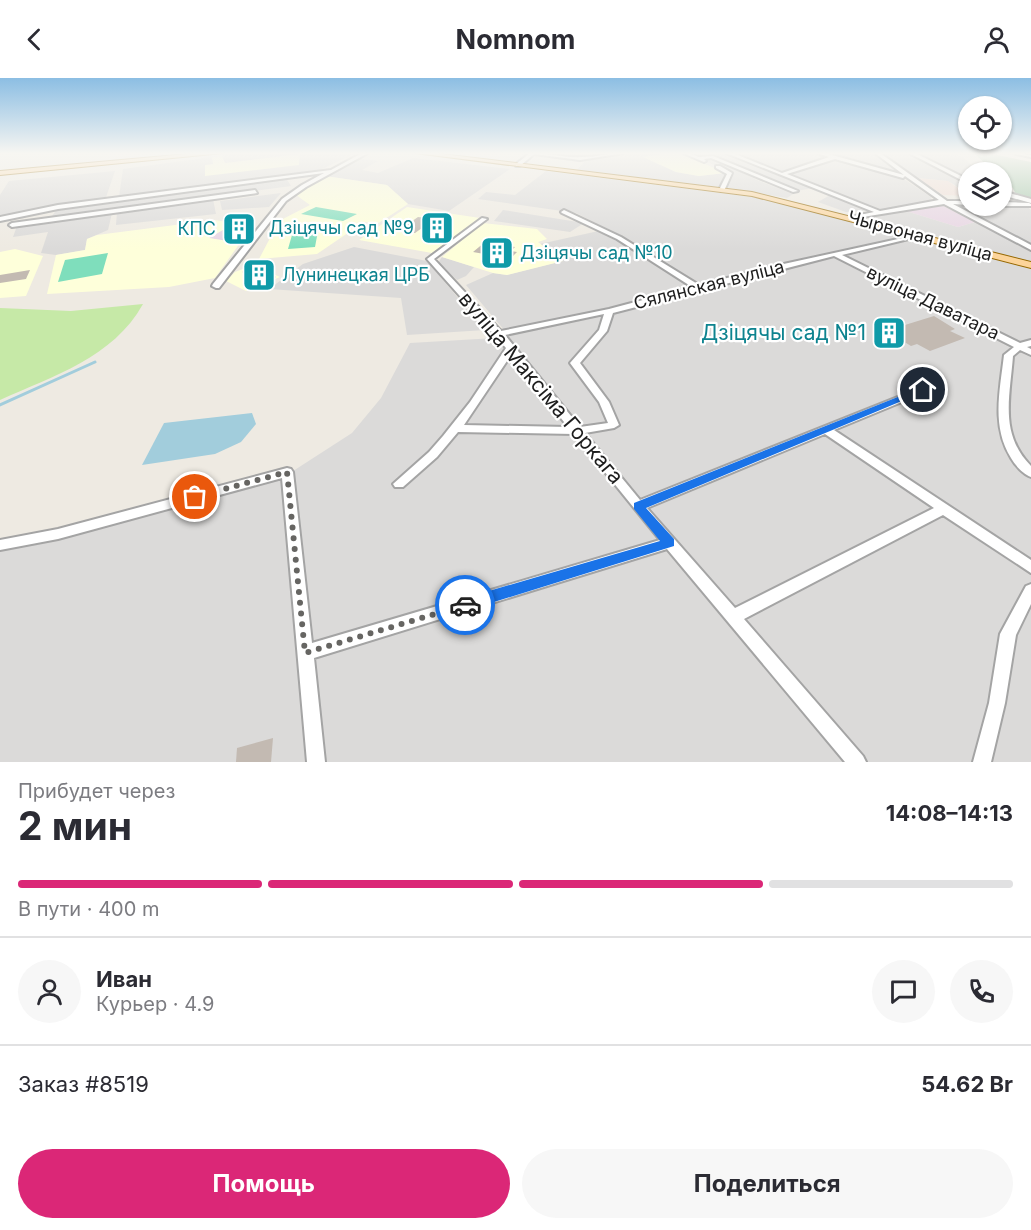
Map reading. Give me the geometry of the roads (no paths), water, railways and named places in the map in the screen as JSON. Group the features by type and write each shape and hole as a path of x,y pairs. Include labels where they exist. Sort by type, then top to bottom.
{"main road":[{"name":"Чырвоная вуліца","path":"681,185 780,199 1031,265"}],"street":[{"path":"0,219 58,207 225,185"},
{"path":"216,286 284,200 308,185"},
{"path":"722,190 724,185"},
{"path":"780,185 795,191"},
{"path":"810,185 878,212"},
{"path":"919,185 945,202 1031,249"},
{"path":"12,225 255,192"},
{"path":"1012,196 1031,203"},
{"path":"852,218 945,202 958,203"},
{"path":"1012,204 1031,203"},
{"path":"564,212 619,238 698,288"},
{"name":"вуліца Максіма Горкага","path":"484,219 430,260 499,334 638,506 857,762"},
{"name":"Сялянская вуліца","path":"499,334 609,311 919,235"},
{"name":"вуліца Даватара","path":"835,254 1025,345 1031,352"},
{"path":"458,428 579,432 614,425 604,402 575,363 603,332 609,311"},
{"path":"1025,345 1009,356 1002,433 1014,459 1031,473"},
{"path":"399,484 426,464 458,428 510,349"},
{"path":"638,506 923,390"},
{"path":"826,430 1031,567"},
{"path":"0,545 58,534 287,472 316,762"},
{"path":"734,616 943,508"},
{"path":"305,653 669,543"},
{"path":"982,762 997,703 1008,634 1031,590"}],"water":[{"path":"252,413 256,424 241,442 215,454 142,465 164,423"}],"waterway":[{"path":"0,405 95,362"}],"place":[{"name":"Дзіцячы сад №9","path":"437,228"},
{"name":"КПС","path":"239,229"},
{"name":"Дзіцячы сад №10","path":"497,253"},
{"name":"Лунинецкая ЦРБ","path":"259,275"},
{"name":"Дзіцячы сад №1","path":"889,333"}]}
